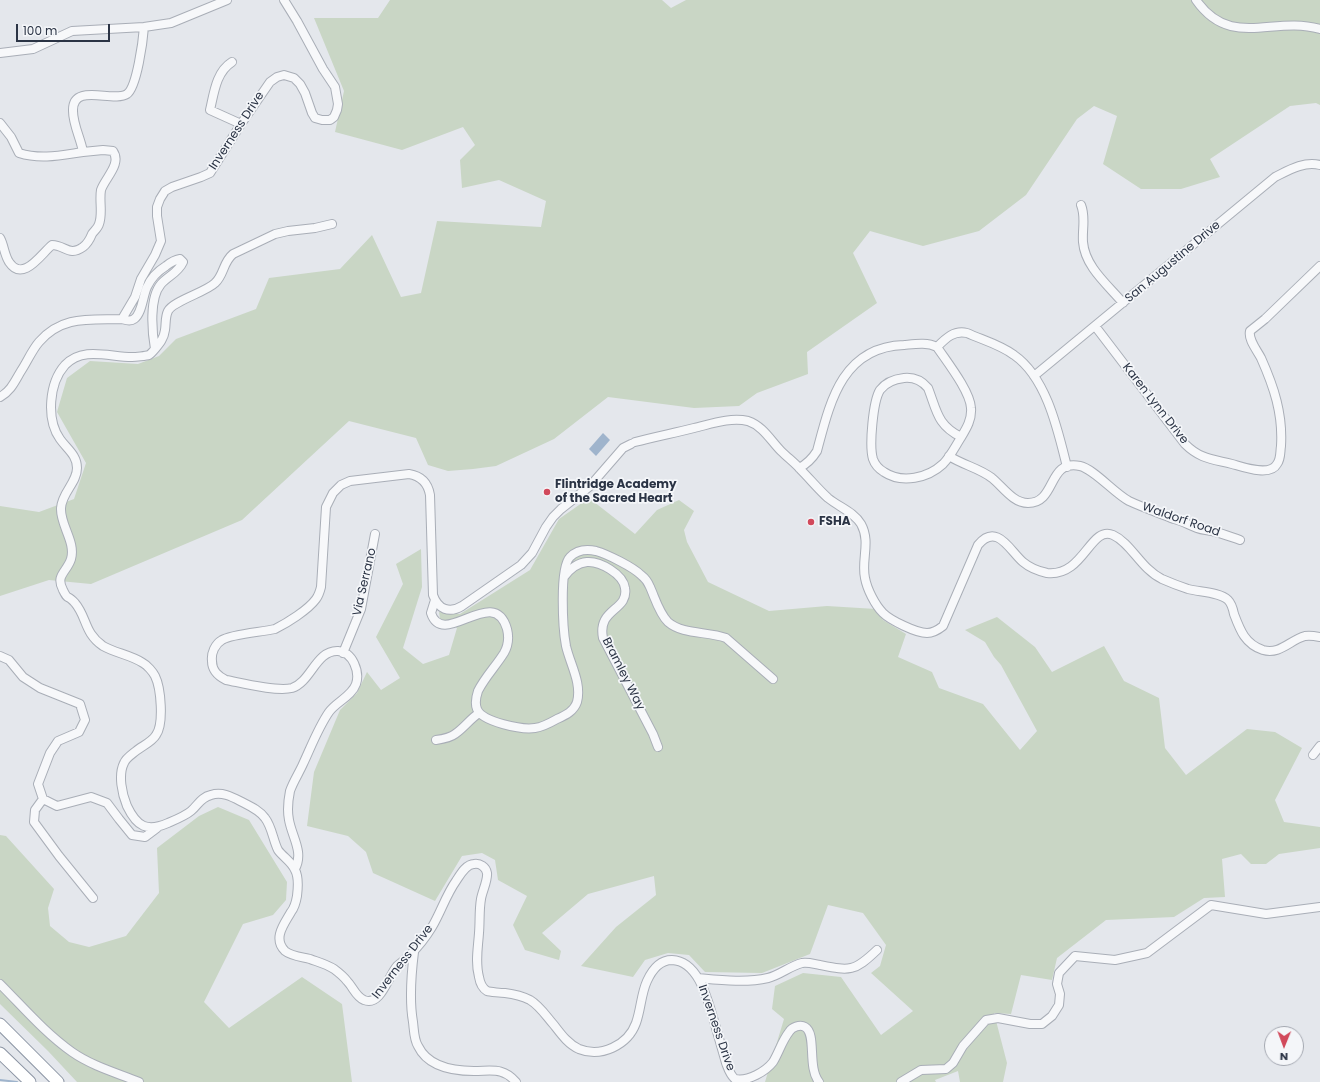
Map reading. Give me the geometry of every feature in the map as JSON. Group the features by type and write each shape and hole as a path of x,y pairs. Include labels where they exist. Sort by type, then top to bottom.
{"highway":[{"path":"0,1024 58,1082"},
{"path":"0,1053 30,1082"}],"street":[{"path":"0,53 32,49 72,31 144,27 172,23 227,0"},
{"name":"Inverness Drive","path":"122,319 135,298 141,279 155,255 161,241 157,216 157,207 160,199 165,191 172,187 201,178 210,173 240,124 270,82 277,76 284,75 294,78 300,84 305,93 312,114 315,118 330,120 334,117 337,110 335,86 323,69 284,0"},
{"path":"1196,0 1203,10 1214,19 1231,27 1247,29 1289,25 1320,29"},
{"path":"83,151 73,111 74,104 78,97 86,95 120,96 127,94 133,86 142,47 144,27"},
{"path":"232,62 220,73 210,110 240,124"},
{"path":"0,123 11,137 19,153 28,156 41,157 83,151 113,151 116,155 116,161 101,190 99,224 83,246 72,252 58,245 52,245 35,263 28,268 21,269 15,268 10,263 0,238"},
{"name":"San Augustine Drive","path":"1034,376 1275,177 1299,166 1320,165"},
{"path":"1081,205 1084,213 1082,241 1086,257 1092,267 1123,303"},
{"path":"157,828 142,826 135,820 128,808 124,796 121,773 126,759 154,738 158,732 161,722 161,710 158,685 155,675 143,662 105,647 97,641 90,633 77,604 67,596 60,582 71,558 68,535 62,520 61,504 76,476 77,467 76,458 56,432 53,424 52,410 55,383 65,366 76,356 85,354 136,357 149,355 162,341 166,317 171,307 215,284 224,271 228,258 232,254 275,234 332,224"},
{"path":"0,397 11,389 38,343 47,334 68,322 78,320 122,319 128,321 134,319 138,315 151,280 174,260 180,259 183,262 180,268 161,284 154,300 152,322 155,349"},
{"name":"Karen Lynn Drive","path":"1095,326 1192,451 1201,457 1251,469 1268,471 1274,469 1280,458 1280,410 1273,385 1250,338 1250,331 1265,319 1320,266"},
{"path":"937,347 952,334 957,332 967,333 1014,355 1034,376 1048,402 1067,467 1056,474 1048,493 1043,498 1038,501 1028,503 1016,500 992,478 974,467 959,462 949,456"},
{"path":"799,468 814,456 828,411 835,394 850,367 866,355 888,347 920,344 937,347 965,390 970,400 972,413 961,437 949,456 933,471 909,479 889,475 881,470 874,462 871,453 871,446 875,404 880,391 887,383 910,378 921,381 928,388 941,421 953,433 961,437"},
{"path":"0,656 9,660 22,677 40,688 80,704 86,720 79,732 58,741 50,753 38,784 43,799 57,806 91,797 107,803 132,835 145,837 157,828 183,816 192,810 198,802 205,797 212,794 227,795 253,807 263,814 277,848 295,869 298,863 299,855 288,819 290,792 293,783 328,714 339,701 354,689 358,676 355,664 347,655 343,653 338,651 328,653 304,680 292,688 273,688 226,680 214,671 212,661 215,648 222,640 274,629 302,612 316,599 321,587 326,507 333,493 341,485 350,481 409,474 423,479 427,484 430,495 433,595 435,600 442,608 447,610 457,609 521,565 532,553 546,527 553,518 561,509 590,486 623,448 633,443 726,421 746,421 752,423 765,432 781,451 829,499 852,514 860,522 864,529 866,542 864,563 865,578 871,593 881,610 888,617 898,623 922,632 933,632 943,626 978,545 985,539 993,537 1002,540 1027,565 1036,570 1051,573 1064,571 1071,567 1096,538 1106,534 1114,535 1118,538 1129,548 1146,568 1162,579 1188,588 1224,597 1231,603 1244,638 1254,646 1268,651 1274,651 1279,650 1306,636 1320,637"},
{"name":"Waldorf Road","path":"1067,467 1080,466 1086,468 1128,500 1152,512 1196,528 1212,531 1240,540"},
{"name":"Via Serrano","path":"343,653 361,609 375,534"},
{"path":"435,600 431,613 435,621 439,624 451,624 487,612 497,614 504,623 508,637 507,644 504,652 478,691 476,704 476,709 483,717 496,722 529,729 543,726 566,715 575,707 578,695 578,686 566,646 564,629 564,578 567,561 575,553 586,550 592,550 612,558 640,573 647,582 663,616 668,621 680,629 718,635 726,638 773,679"},
{"name":"Bramley Way","path":"564,578 575,566 588,562 603,566 614,572 624,583 626,592 625,598 619,606 607,615 604,620 602,633 653,734 658,747"},
{"path":"436,740 456,734 479,713"},
{"path":"1313,755 1320,746"},
{"path":"43,799 35,810 34,822 93,898"},
{"name":"Inverness Drive","path":"295,869 298,883 297,899 293,910 280,933 279,940 286,951 291,954 321,962 331,967 350,984 360,999 372,1001 378,998 395,968 414,952 432,927 456,882 468,866 475,863 482,865 486,870 487,875 479,906 477,963 478,975 481,984 485,990 490,992 527,998 536,1004 568,1042 576,1048 586,1051 599,1052 610,1049 622,1042 630,1035 635,1026 647,981 653,970 660,963 670,960 678,961 692,970 706,993 729,1072 735,1079 742,1082 750,1081 763,1073 773,1062 788,1032 792,1028 798,1026 804,1027 809,1031 811,1038 812,1066 815,1077 819,1082"},
{"path":"901,1082 920,1070 946,1068 953,1063 963,1046 986,1020 998,1018 1030,1024 1042,1024 1052,1016 1059,1005 1059,973 1075,956 1115,960 1147,954 1211,905 1266,914 1320,907"},
{"path":"698,978 736,980 769,978 802,963 844,970 853,968 863,963 877,950"},
{"path":"414,952 410,977 411,1010 417,1046 423,1054 434,1063 447,1068 460,1071 495,1070 506,1073 516,1082"},
{"path":"0,984 52,1036 72,1052 93,1064 139,1082"}],"green space":[{"path":"390,0 662,0 671,8 686,0 1320,0 1320,105 1316,103 1290,106 1210,159 1220,177 1181,189 1141,189 1103,164 1117,116 1094,106 1077,119 1026,195 979,231 923,246 870,231 853,253 877,303 807,352 808,374 757,393 739,406 694,408 608,397 554,439 496,466 448,471 428,465 416,438 349,421 242,520 91,584 49,580 0,596 0,506 39,512 74,499 86,463 57,412 67,378 90,361 138,364 159,356 176,339 256,309 269,278 340,269 372,235 401,297 421,293 437,221 541,227 546,201 499,180 462,188 460,160 475,145 463,127 402,150 335,132 344,91 314,18 378,18"},
{"path":"589,498 635,534 657,510 679,500 694,511 684,530 687,542 708,582 769,611 827,606 876,609 883,620 906,634 898,657 932,672 939,688 983,704 1020,750 1037,731 1001,665 985,642 965,630 997,617 1035,647 1052,672 1104,646 1124,681 1159,698 1165,748 1186,775 1247,729 1275,732 1302,748 1275,800 1284,822 1320,827 1320,848 1279,854 1266,864 1251,864 1241,854 1222,859 1225,897 1204,898 1174,917 1106,920 1057,958 1052,980 1021,975 1011,1014 994,1013 1007,1063 1003,1082 960,1082 958,1071 935,1080 936,1082 765,1082 784,1019 772,1009 775,986 803,973 841,977 881,1035 913,1011 871,973 880,966 886,945 863,913 828,905 810,954 762,973 705,972 689,955 668,953 645,960 633,977 581,966 616,927 656,895 654,876 588,894 542,933 561,951 559,960 525,950 513,925 527,896 498,880 495,860 482,853 462,856 435,901 373,873 366,852 348,836 307,826 314,772 340,710 357,693 367,672 381,690 400,678 376,637 403,584 396,564 421,549 422,587 403,648 423,664 449,655 457,628 440,619 439,612 460,614 530,570 559,519"},
{"path":"218,807 249,820 287,882 286,900 273,915 243,924 204,1002 229,1028 302,977 342,1004 352,1082 77,1082 0,1004 0,835 6,836 54,889 48,908 50,926 69,942 89,947 126,936 159,893 157,848 199,816"}],"water":[{"path":"603,433 610,440 596,456 589,449"}],"waterway":[{"path":"0,1080 17,1082"}],"place":[{"name":"Flintridge Academy of the Sacred Heart","path":"547,492"},
{"name":"FSHA","path":"811,522"}]}
